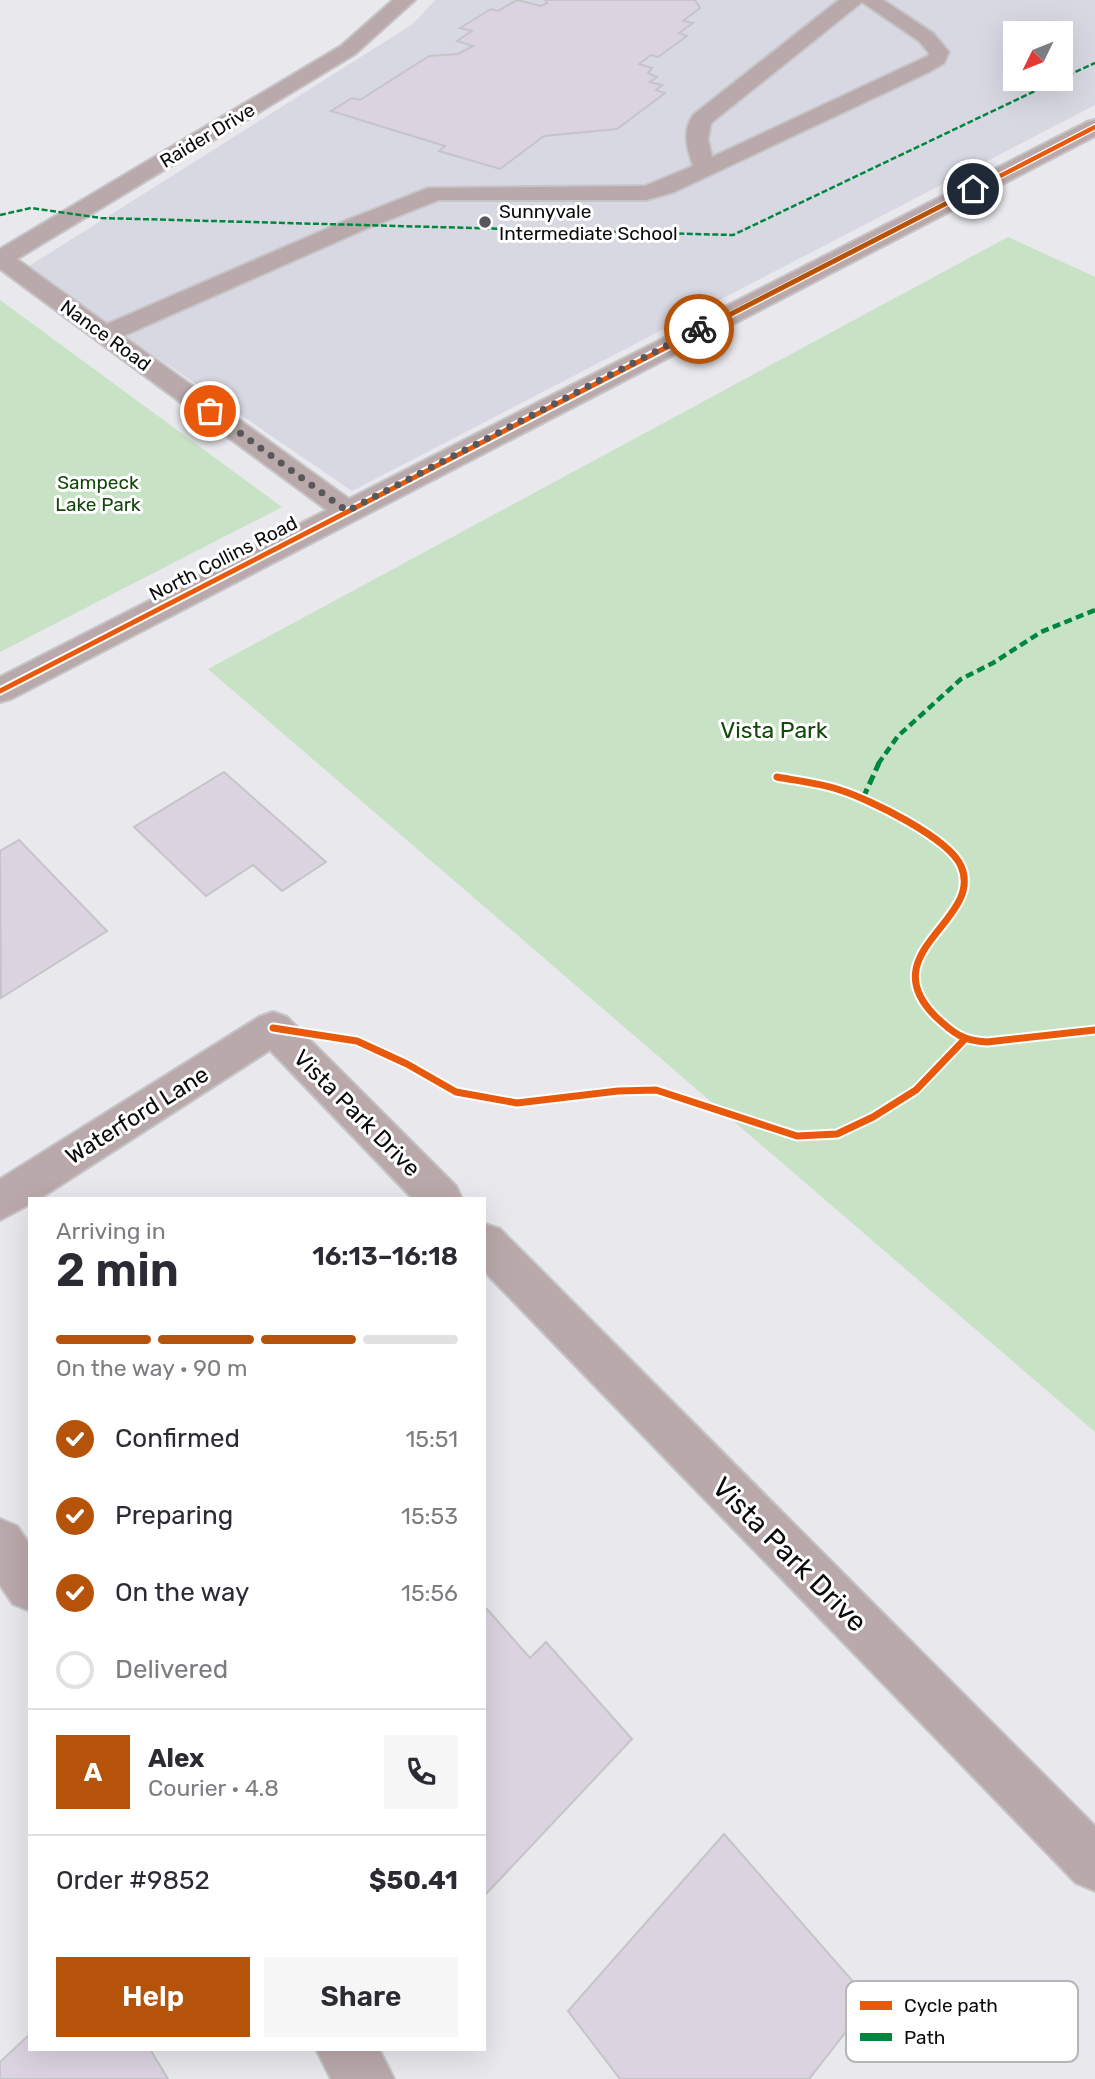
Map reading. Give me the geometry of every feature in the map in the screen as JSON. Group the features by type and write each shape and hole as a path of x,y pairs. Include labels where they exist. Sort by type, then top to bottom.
{"street":[{"name":"Raider Drive","path":"1,259 348,50 405,0"},
{"path":"705,169 695,142 696,130 701,120 827,18 854,0"},
{"path":"105,334 355,225 436,193 646,193 705,169 937,59 939,52 926,37 870,0"},
{"name":"North Collins Road","path":"0,691 1095,127"},
{"name":"Nance Road","path":"1,259 347,511"},
{"name":"Vista Park Drive","path":"273,1028 439,1197"},
{"name":"Waterford Lane","path":"0,1201 273,1028"},
{"name":"Vista Park Drive","path":"486,1244 1095,1864"},
{"path":"0,1543 28,1584"},
{"path":"345,2051 365,2079"}],"shaded area":[{"name":"Sunnyvale Intermediate School","path":"435,0 1095,0 1095,105 352,491 26,268 413,24"}],"green space":[{"name":"Vista Park","path":"1008,237 1095,277 1095,1432 208,669"},
{"name":"Sampeck Lake Park","path":"0,300 282,507 0,652"}],"building":[{"path":"517,0 541,6 547,3 545,0 695,0 700,8 683,21 693,23 679,33 687,36 658,57 651,55 639,64 652,68 648,73 657,77 650,82 662,85 656,90 665,93 617,129 544,136 500,169 439,151 445,146 331,111 352,98 360,100 429,56 458,54 473,46 457,41 472,31 460,28 491,9 498,11"},
{"path":"224,772 326,862 282,891 253,865 206,896 134,827"},
{"path":"19,840 107,931 1,998 0,851"},
{"path":"486,1610 530,1658 546,1642 632,1739 486,1894"},
{"path":"724,1834 853,1981 846,1981 846,2032 809,2079 620,2079 568,2011"},
{"path":"28,2036 28,2051 151,2051 168,2079 0,2079 0,2062"}],"marked path":[{"path":"1073,73 1095,63"},
{"path":"0,215 31,208 101,218 733,235 1035,91"},
{"path":"863,798 882,756 898,736 961,679 993,663 1041,632 1095,610"}],"cycle path":[{"path":"0,691 1095,127"},
{"path":"777,777 832,787 877,805 927,834 954,855 961,865 964,885 959,902 928,940 916,973 920,995 925,1005 955,1034 962,1039 987,1042 1095,1030"},
{"path":"273,1028 357,1041 407,1064 456,1092 517,1103 618,1091 656,1090 797,1136 837,1134 873,1117 916,1090 964,1040"}],"way so far":[{"path":"210,411 347,511 699,329"}],"place":[{"name":"Sunnyvale Intermediate School","path":"485,222"}],"route":[{"path":"699,329 973,189"}]}
